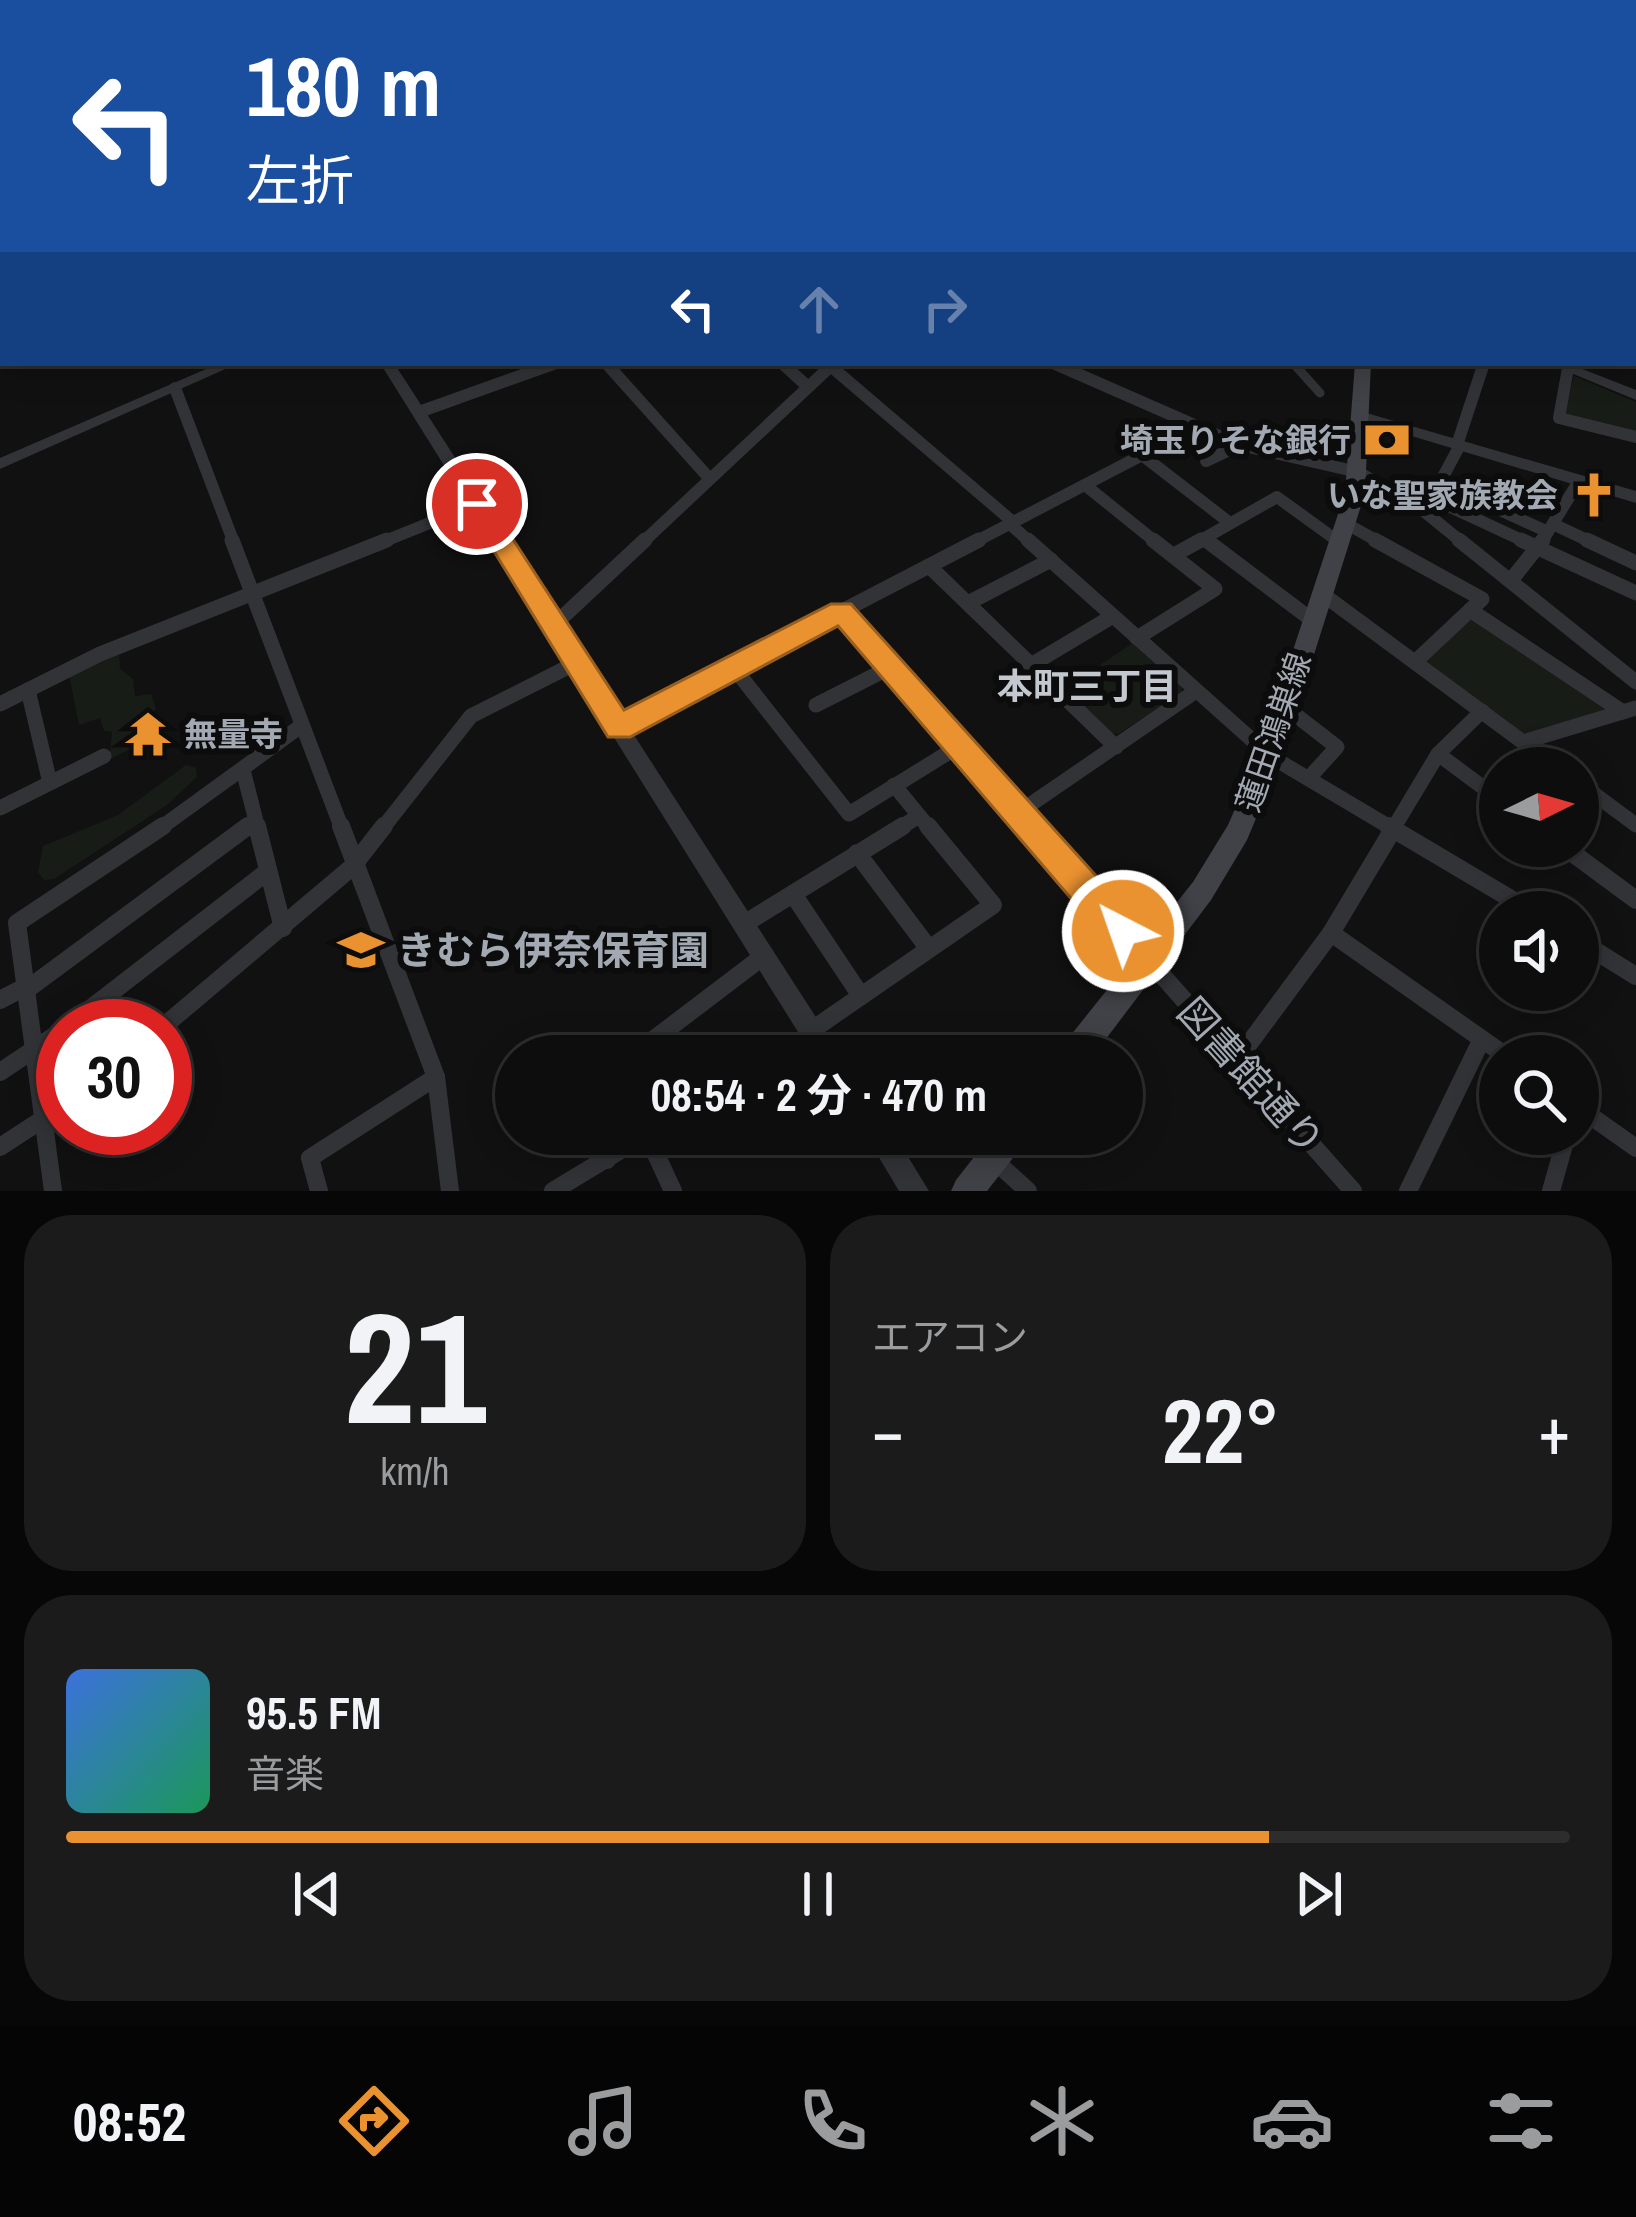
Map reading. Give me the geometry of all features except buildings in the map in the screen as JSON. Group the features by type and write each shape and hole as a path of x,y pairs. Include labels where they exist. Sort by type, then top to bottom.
{"main road":[{"name":"蓮田鴻巣線","path":"1091,1035 1223,859 1270,756 1358,472 1363,366"},
{"path":"968,1191 996,1155"}],"street":[{"path":"0,464 225,366"},
{"path":"389,366 815,1035"},
{"path":"419,412 548,366"},
{"path":"609,366 709,478"},
{"path":"785,366 807,386"},
{"path":"554,625 829,366"},
{"path":"833,366 1270,756 1499,891"},
{"path":"1060,366 1240,445 1358,472 1636,593"},
{"path":"1296,366 1320,393"},
{"path":"1423,502 1441,483 1458,445 1483,366"},
{"path":"1636,395 1561,366 1559,418 1636,437"},
{"path":"175,388 352,867 436,1077 450,1191"},
{"path":"1363,417 1636,497"},
{"path":"619,728 1196,427"},
{"path":"1206,461 1240,445"},
{"path":"1142,455 1230,523"},
{"path":"1512,579 1538,548 1579,482"},
{"path":"1441,483 1636,563"},
{"path":"1085,484 1215,589 1137,638"},
{"path":"1174,555 1277,497 1482,599 1415,662"},
{"path":"1423,502 1636,682"},
{"path":"0,704 100,654 477,504"},
{"path":"1204,538 1312,620"},
{"path":"968,603 1051,560"},
{"path":"929,566 1116,747"},
{"path":"1321,593 1530,747"},
{"path":"1470,610 1629,710"},
{"name":"図書館通り","path":"841,612 1353,1191"},
{"path":"1031,665 1113,616"},
{"path":"192,1003 352,867 471,716 578,662"},
{"path":"734,668 849,814 959,746"},
{"path":"816,705 889,668"},
{"path":"28,689 50,783"},
{"path":"1018,813 1196,691"},
{"path":"1284,706 1337,747 1309,778"},
{"path":"1523,742 1629,710"},
{"path":"1237,1060 1331,933 1391,824 1438,754 1482,711"},
{"path":"36,1078 17,922 84,883 301,726"},
{"path":"1438,754 1479,784"},
{"path":"0,808 104,756"},
{"path":"243,770 283,928"},
{"path":"812,1030 993,905 895,785"},
{"path":"1599,798 1636,825"},
{"path":"744,923 920,816"},
{"path":"0,1000 25,989 255,820"},
{"path":"857,853 929,949"},
{"path":"1591,867 1636,900"},
{"path":"102,999 268,871"},
{"path":"793,894 861,996"},
{"path":"1331,933 1479,1038"},
{"path":"1599,953 1636,976"},
{"path":"660,1035 765,955"},
{"path":"1410,1190 1479,1046"},
{"path":"0,1072 36,1051"},
{"path":"319,1191 310,1158 436,1077"},
{"path":"1599,1122 1636,1148"},
{"path":"0,1147 36,1125"},
{"path":"48,1155 53,1191"},
{"path":"604,1155 607,1160"},
{"path":"553,1191 615,1155"},
{"path":"656,1155 674,1191"},
{"path":"891,1155 914,1191"},
{"path":"1008,1155 1028,1191"},
{"path":"1551,1191 1562,1155"}],"shaded area":[{"path":"1574,376 1636,402 1636,435 1563,416"},
{"path":"1475,616 1610,709 1522,734 1426,662"},
{"path":"1136,641 1181,681 1182,693 1118,734 1108,733 1065,688"},
{"path":"119,651 120,669 133,679 135,696 151,694 156,709 131,733 134,747 109,760 112,732 104,731 100,718 79,725 69,674"},
{"path":"186,765 196,768 197,777 167,805 54,879 44,880 38,872 43,846 118,815"}],"place":[{"name":"埼玉りそな銀行","path":"1387,440"},
{"name":"いな聖家族教会","path":"1594,495"},
{"name":"無量寺","path":"148,734"},
{"name":"きむら伊奈保育園","path":"361,950"}],"district":[{"name":"本町三丁目","path":"1087,686"}],"route":[{"path":"477,504 619,728 841,612 1123,931"}]}
